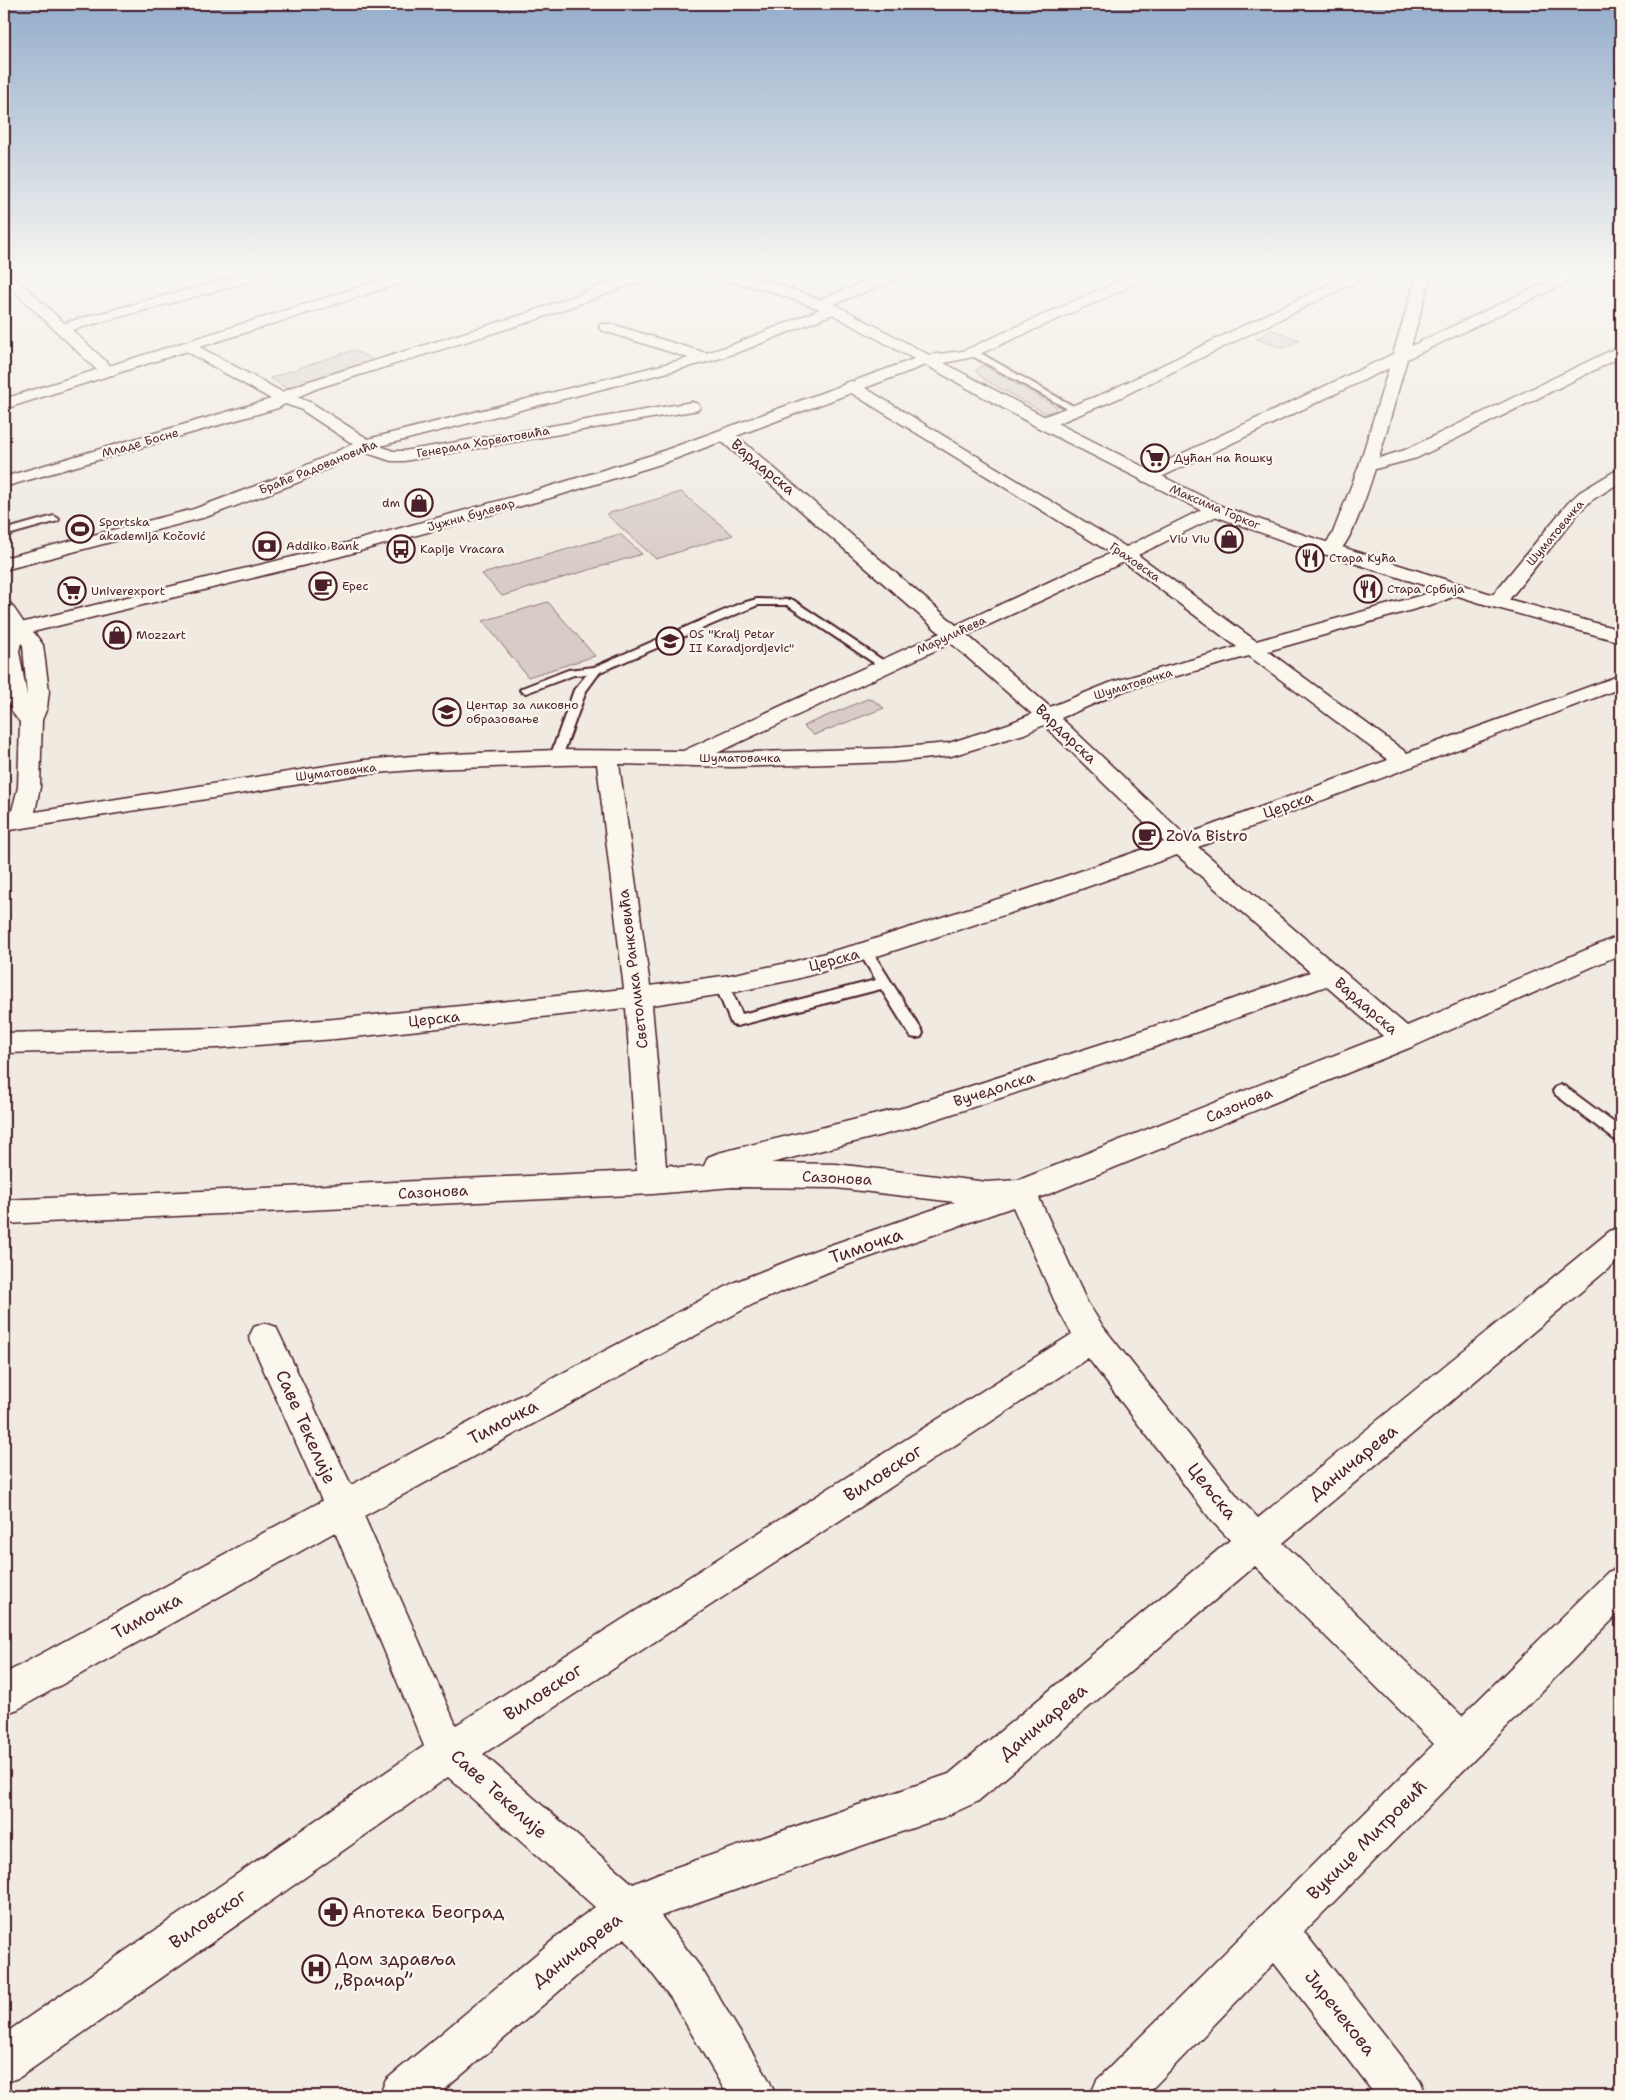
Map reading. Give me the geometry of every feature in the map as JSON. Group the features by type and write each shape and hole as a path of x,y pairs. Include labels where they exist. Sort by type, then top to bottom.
{"street":[{"path":"4,404 105,373"},
{"name":"Генерала Хорватовића","path":"236,373 273,394 306,406 365,445 391,456 404,456 692,407"},
{"name":"Младе Босне","path":"4,482 264,408 284,399 297,390 350,373"},
{"name":"Браће Радовановића","path":"4,564 200,512 296,479 365,445 647,373"},
{"name":"Јужни булевар","path":"11,632 384,539 621,471 725,435 888,373"},
{"name":"Максима Горког","path":"950,373 1147,477 1214,510 1249,524 1497,602 1621,636"},
{"path":"1043,423 1160,373"},
{"path":"1147,477 1364,373"},
{"path":"1330,550 1341,536 1368,466 1394,373"},
{"path":"1368,466 1411,454 1576,373"},
{"name":"Граховска","path":"851,386 1125,554 1404,761"},
{"name":"Вардарска","path":"725,435 954,633 1047,716 1180,845 1404,1039"},
{"name":"Шуматовачка","path":"1497,602 1574,507 1592,492 1621,476"},
{"name":"Марулићева","path":"687,758 1125,554 1214,510"},
{"name":"Шуматовачка","path":"12,823 349,769 425,762 556,757 732,760 893,755 951,749 989,738 1119,686 1433,598 1455,589"},
{"path":"4,608 11,632 12,640 9,651 16,696 21,712 31,720 28,787 12,823"},
{"name":"Церска","path":"4,1043 110,1042 227,1037 344,1028 638,998 722,985 792,971 865,951 1038,895 1180,845 1621,681"},
{"name":"Светолика Ранковића","path":"607,757 638,998 653,1182"},
{"name":"Сазонова","path":"4,1212 653,1182 732,1175 836,1176 987,1194 1021,1192 1404,1039 1621,944"},
{"name":"Вучедолска","path":"653,1182 906,1118 1139,1042 1329,975"},
{"name":"Цељска","path":"1021,1192 1075,1311 1092,1338 1225,1509 1256,1542 1463,1744"},
{"name":"Тимочка","path":"4,1695 343,1508 746,1292 828,1259 1021,1192"},
{"name":"Даничарева","path":"402,2096 592,1934 629,1909 659,1894 944,1797 963,1788 1256,1542 1621,1240"},
{"name":"Саве Текелије","path":"265,1337 343,1508 433,1722 450,1752 629,1909 686,1983 754,2096"},
{"name":"Виловског","path":"4,2061 450,1752 1092,1338"},
{"name":"Вукице Митровић","path":"1113,2096 1621,1585"},
{"name":"Јиречекова","path":"1276,1930 1404,2096"}],"lane":[{"path":"1010,373 1076,410"},
{"path":"4,533 54,519"},
{"path":"526,690 572,672 596,670 743,606 757,602 789,602 884,666"},
{"path":"556,757 580,690 596,670"},
{"path":"865,951 916,1033"},
{"path":"722,985 737,1021 885,983"},
{"path":"1561,1091 1621,1136"}],"shaded area":[{"path":"285,373 333,373 286,388 270,378"},
{"path":"977,373 997,373 1057,407 1054,411 1045,413 985,380"},
{"path":"681,492 733,535 656,559 606,514"},
{"path":"620,534 642,554 502,596 482,574"},
{"path":"548,602 595,656 528,677 483,621"},
{"path":"867,699 873,700 884,708 814,735 803,726"}],"place":[{"name":"Дућан на ћошку","path":"1155,458"},
{"name":"dm","path":"419,503"},
{"name":"Sportska akademija Kočović","path":"80,529"},
{"name":"Viu Viu","path":"1229,539"},
{"name":"Addiko Bank","path":"267,546"},
{"name":"Kapije Vracara","path":"401,549"},
{"name":"Стара Кућа","path":"1310,558"},
{"name":"Ерес","path":"323,586"},
{"name":"Стара Србија","path":"1368,589"},
{"name":"Univerexport","path":"72,591"},
{"name":"Mozzart","path":"117,635"},
{"name":"OS \"Kralj Petar II Karadjordjevic\"","path":"670,641"},
{"name":"Центар за ликовно образовање","path":"447,712"},
{"name":"ZoVa Bistro","path":"1147,836"},
{"name":"Апотека Београд","path":"333,1912"},
{"name":"Дом здравља „Врачар”","path":"316,1969"}]}
